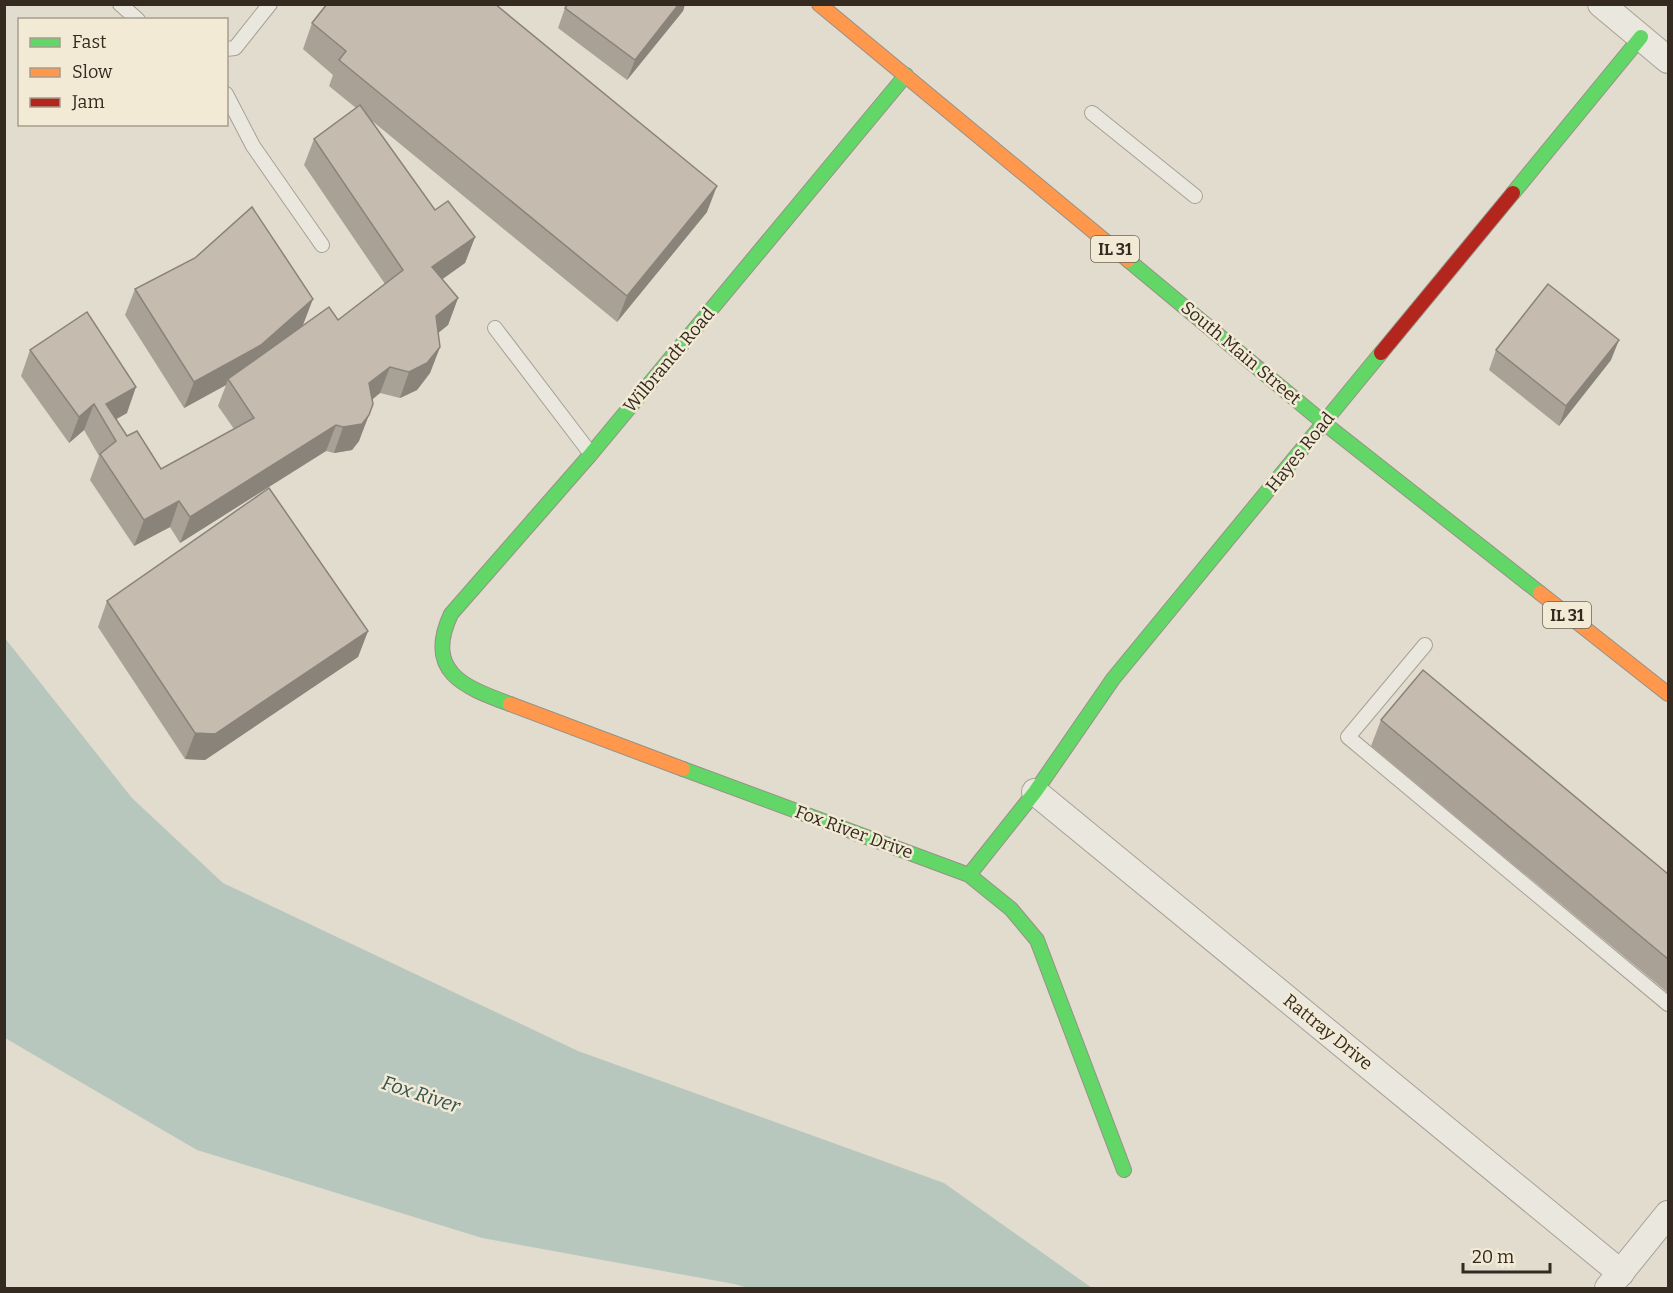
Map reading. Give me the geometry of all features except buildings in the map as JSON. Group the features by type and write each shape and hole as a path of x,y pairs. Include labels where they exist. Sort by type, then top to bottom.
{"street":[{"name":"South Main Street","path":"819,4 1324,423 1668,694"},
{"path":"1601,4 1668,60"},
{"name":"Hayes Road","path":"969,875 1035,792 1113,679 1641,37"},
{"name":"Wilbrandt Road","path":"442,647 443,632 460,601 591,454 906,75"},
{"name":"Fox River Drive","path":"442,647 445,664 456,679 469,689 969,875 1011,909 1037,940 1124,1170"},
{"name":"Rattray Drive","path":"1035,792 1614,1281"},
{"path":"1614,1281 1668,1214"}],"lane":[{"path":"120,4 136,18"},
{"path":"228,49 235,48 270,4"},
{"path":"228,98 253,146 322,245"},
{"path":"1092,113 1195,196"},
{"path":"495,328 591,454"},
{"path":"1425,645 1348,737 1668,1004"}],"water":[{"name":"Fox River","path":"4,637 132,798 223,883 578,1051 944,1183 1092,1288 748,1288 482,1238 197,1150 5,1038"}],"traffic: fast":[{"path":"1513,193 1641,37"},
{"path":"510,704 478,691 453,674 442,650 444,634 451,614 591,454 906,75"},
{"path":"1128,260 1324,423 1540,593"},
{"path":"969,875 1035,792 1113,679 1381,353"},
{"path":"683,769 969,875 1011,909 1037,940 1124,1170"}],"traffic: slow":[{"path":"819,4 1128,260"},
{"path":"1540,593 1668,694"},
{"path":"510,704 683,769"}],"traffic: jam":[{"path":"1381,353 1513,193"}]}
